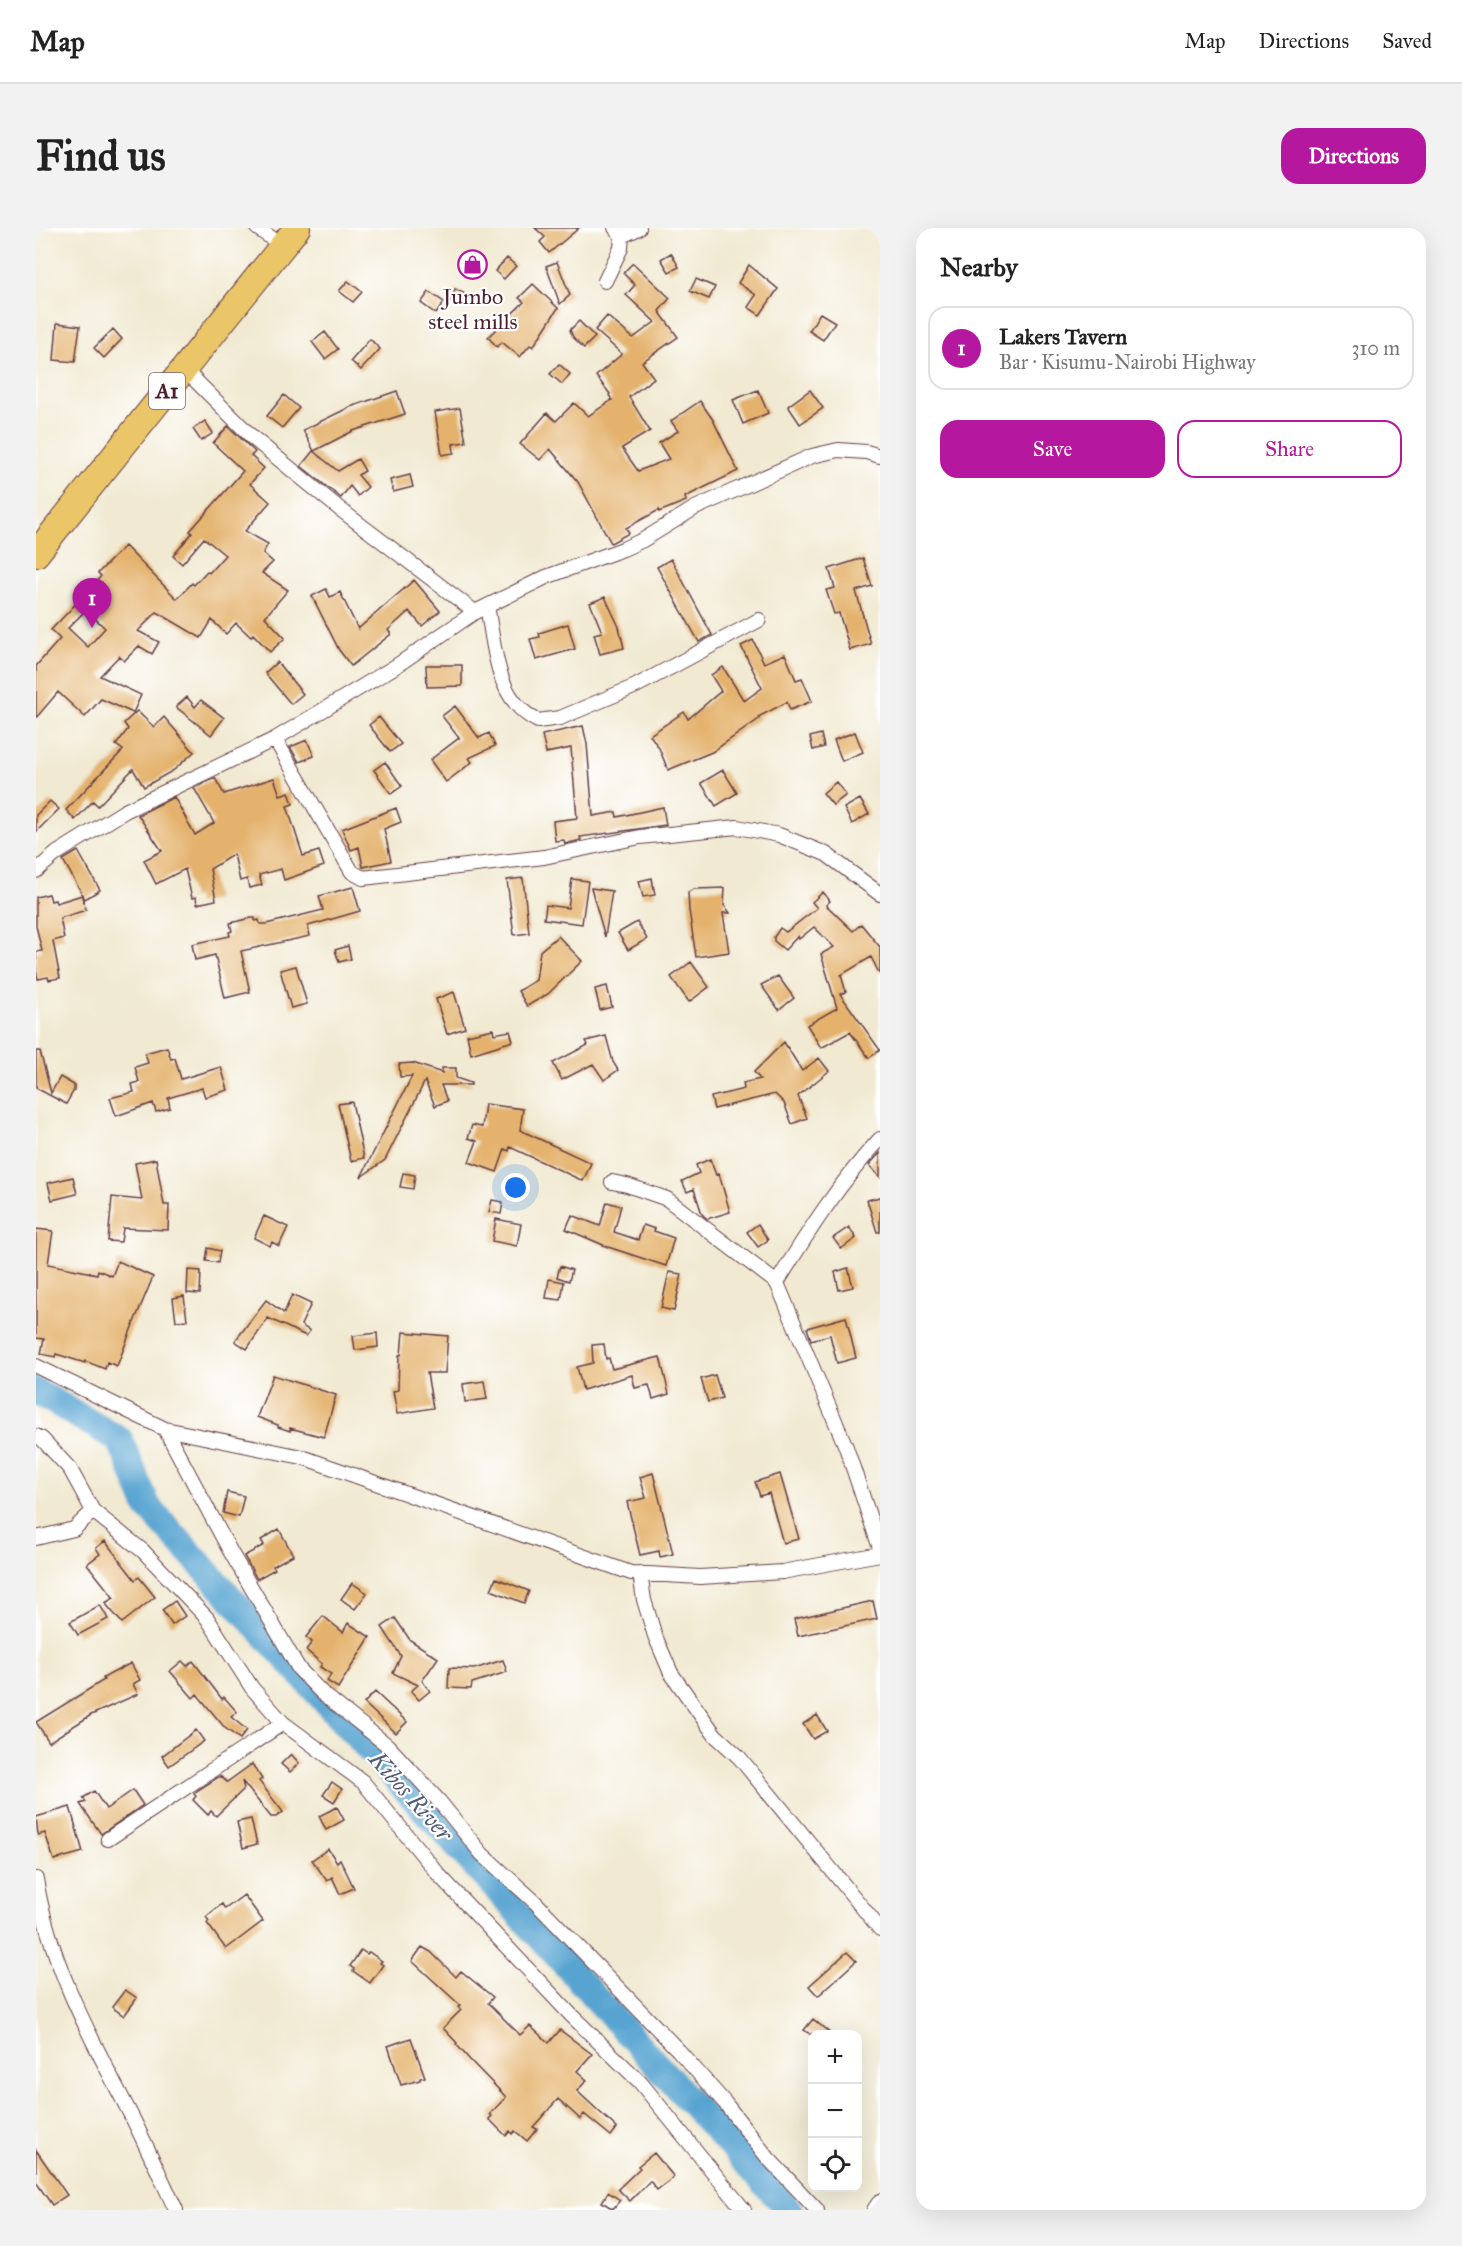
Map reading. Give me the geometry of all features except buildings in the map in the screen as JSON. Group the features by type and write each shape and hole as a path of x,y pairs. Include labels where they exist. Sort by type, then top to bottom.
{"highway":[{"name":"A1","path":"36,554 290,237"}],"street":[{"path":"257,228 290,237"},
{"path":"605,281 621,248 618,232 639,228"},
{"path":"185,370 253,438 341,510 481,609 507,693 519,709 538,721 560,718 636,686 759,621"},
{"path":"36,871 57,853 125,811 275,740 396,666 481,609 546,577 643,540 695,508 812,456 838,450 866,452 880,456"},
{"path":"275,740 352,872 363,878 544,857 640,837 737,827 779,835 826,854 880,894"},
{"path":"777,1283 803,1239 864,1156 880,1139"},
{"path":"612,1182 667,1199 777,1283 846,1447 880,1548"},
{"path":"36,1366 165,1430 302,1457 631,1572 700,1577 782,1572 880,1554"},
{"path":"165,1430 230,1551 299,1669 323,1694 387,1745 440,1801 482,1854 535,1902 679,2051 725,2103 768,2158 817,2210"},
{"path":"36,1436 42,1439 70,1469 93,1511 143,1551 207,1618 252,1688 283,1723 363,1782 440,1875 571,2015 640,2082 744,2210"},
{"path":"36,1538 74,1529 93,1511"},
{"path":"640,1573 644,1600 655,1636 671,1673 715,1735 739,1757 880,1929"},
{"path":"108,1839 283,1723"},
{"path":"36,1879 50,1938 78,2014 176,2210"},
{"path":"874,2210 880,2200"}],"waterway":[{"name":"Kibos River","path":"36,1391 120,1440 148,1507 789,2210"}],"place":[{"name":"Jumbo steel mills","path":"473,264"},
{"name":"Lakers Tavern","path":"92,628"}]}
